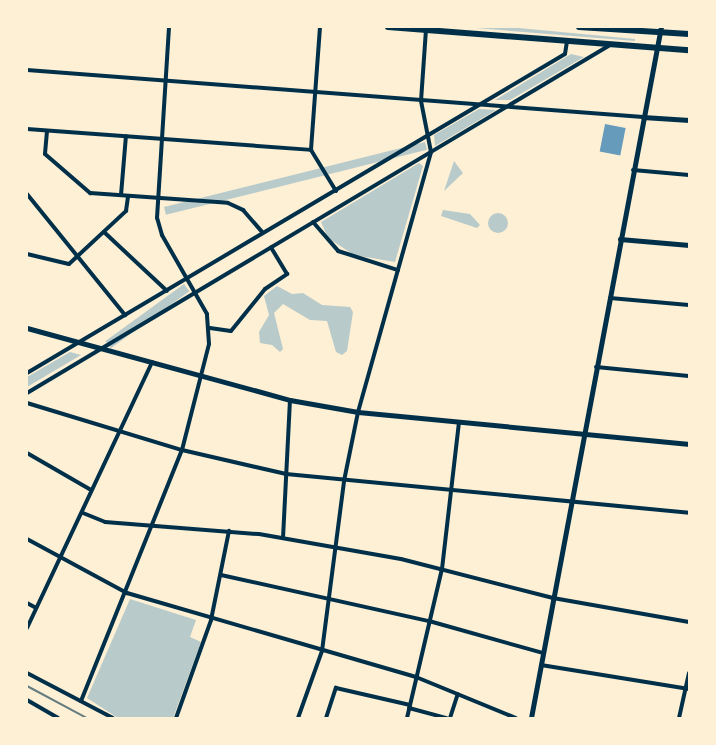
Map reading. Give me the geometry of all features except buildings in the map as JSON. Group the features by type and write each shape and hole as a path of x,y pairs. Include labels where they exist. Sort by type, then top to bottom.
{"highway":[{"path":"388,27 689,50"},
{"path":"579,27 660,30 689,34"}],"main road":[{"path":"27,328 290,400 358,412 689,444"}],"street":[{"path":"81,701 127,593 182,450 204,376 210,328 195,293 162,235 157,218 169,27"},
{"path":"320,27 311,150 336,191"},
{"path":"298,718 322,651 344,481 358,412 431,152 421,100 426,30"},
{"path":"531,718 660,30"},
{"path":"27,373 566,54 567,41"},
{"path":"27,393 611,44"},
{"path":"27,70 689,120"},
{"path":"27,129 311,150"},
{"path":"47,132 45,154 58,169 90,193 228,203 243,210 263,233"},
{"path":"121,195 126,136"},
{"path":"633,170 689,175"},
{"path":"27,194 125,315"},
{"path":"27,254 69,264 126,212 128,196"},
{"path":"313,222 338,251 398,270"},
{"path":"104,232 167,291"},
{"path":"620,239 689,245"},
{"path":"210,328 231,331 265,289 287,274 271,247"},
{"path":"610,298 689,305"},
{"path":"27,628 152,362"},
{"path":"596,367 689,376"},
{"path":"283,538 290,400"},
{"path":"27,403 182,450 286,474 689,513"},
{"path":"407,718 442,569 459,423"},
{"path":"27,453 90,490"},
{"path":"83,513 105,522 153,524 283,538 442,569 553,598 689,622"},
{"path":"176,718 211,620 229,531"},
{"path":"27,539 60,560 127,593 211,620 416,677 516,718"},
{"path":"221,575 429,621 543,653"},
{"path":"27,603 36,608"},
{"path":"541,666 689,689"},
{"path":"27,673 113,718"},
{"path":"679,718 683,688 689,673"},
{"path":"326,718 336,688 448,718 458,694"},
{"path":"27,700 58,718"}],"shaded area":[{"path":"463,27 508,27 635,39 635,41"},
{"path":"571,54 584,57 510,100 495,100"},
{"path":"479,109 496,110 435,146 434,135"},
{"path":"425,142 427,150 166,215 164,207"},
{"path":"454,161 463,173 444,191"},
{"path":"419,163 423,166 395,262 354,255 328,238 321,222"},
{"path":"443,210 470,214 480,225 477,228 441,216"},
{"path":"498,213 505,216 508,223 505,230 498,233 491,230 488,223 491,216"},
{"path":"184,284 189,291 111,348 106,341"},
{"path":"277,286 292,294 303,293 322,305 350,307 353,312 347,351 342,355 336,352 327,321 310,320 283,304 274,313 283,349 280,352 272,345 260,343 259,332 269,315 264,296"},
{"path":"70,352 81,355 27,387 27,377"},
{"path":"130,599 196,620 190,637 201,642 173,718 118,718 87,698"}],"water":[{"path":"605,124 626,128 620,155 600,151"}],"railway":[{"path":"27,686 87,718"}]}
